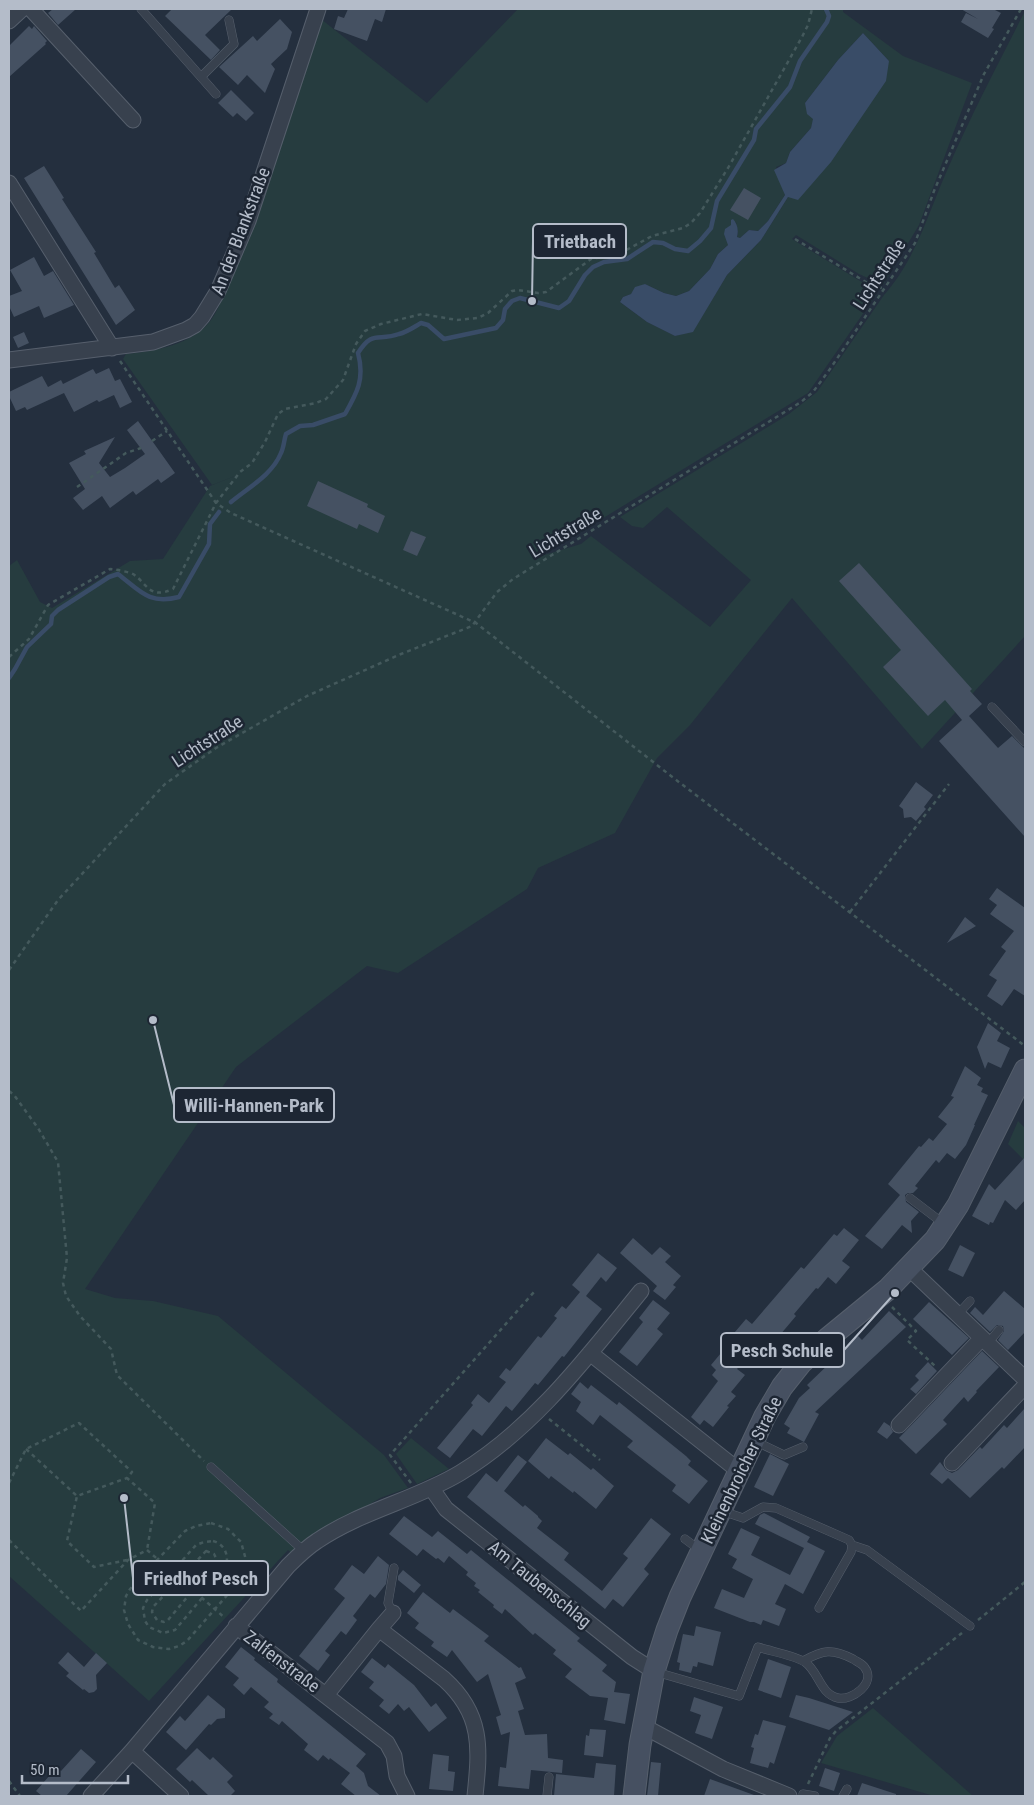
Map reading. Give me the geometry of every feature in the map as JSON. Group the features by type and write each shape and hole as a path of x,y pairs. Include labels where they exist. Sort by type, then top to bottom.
{"street":[{"path":"9,21 22,9"},
{"path":"30,9 133,120"},
{"name":"An der Blankstraße","path":"9,360 153,342 180,334 198,322 210,305 248,221 318,9"},
{"path":"9,183 112,348"},
{"name":"Kleinenbroicher Straße","path":"634,1796 643,1726 654,1672 693,1545 720,1510 773,1402 796,1369 827,1338 880,1296 927,1249 946,1225 1023,1079"},
{"path":"909,1268 1025,1379"},
{"path":"236,1626 288,1566 317,1541 346,1525 425,1492 459,1473 489,1452 538,1410 590,1353 640,1291"},
{"path":"899,1425 945,1376 985,1340"},
{"path":"590,1353 739,1470"},
{"path":"952,1463 1025,1386"},
{"name":"Am Taubenschlag","path":"425,1492 632,1657 654,1672"},
{"path":"326,1695 392,1613"},
{"name":"Zalfenstraße","path":"91,1796 132,1751 236,1626 390,1747 394,1756 397,1776 408,1796"},
{"path":"379,1629 444,1679 465,1704 473,1720 478,1742 479,1756 475,1796"},
{"path":"643,1726 706,1761 796,1795"},
{"path":"132,1751 181,1796"}],"lane":[{"path":"141,9 216,94"},
{"path":"201,78 234,44 229,20"},
{"path":"992,707 1025,742"},
{"path":"910,1198 946,1225"},
{"path":"958,1314 970,1301"},
{"path":"985,1340 1000,1330"},
{"path":"753,1440 784,1455 803,1447"},
{"path":"211,1467 304,1551"},
{"path":"720,1510 743,1518 763,1507 776,1508 846,1538 852,1545 866,1550 970,1626"},
{"path":"820,1608 851,1552 852,1545"},
{"path":"392,1613 388,1602 394,1568"},
{"path":"654,1672 740,1696 758,1647 803,1661 812,1668 826,1691 837,1698 852,1696 867,1681 868,1673 864,1666 840,1653 824,1651 803,1661"},
{"path":"547,1796 549,1777"},
{"path":"796,1795 815,1796"}],"path":[{"path":"9,657 28,639 48,606 110,569 132,573 151,591 173,589 216,502 240,472 252,463 280,413 288,408 320,402 326,399 341,384 358,340 367,330 381,324 422,314 457,320 478,318 491,310 512,291 546,292 591,259 619,254 652,236 690,225 700,214 738,151 805,32 812,9"},
{"name":"Lichtstraße","path":"9,970 58,900 165,784 216,748 307,696 401,654 461,632 476,622 497,592 513,579 806,399 826,375 915,243 938,182 984,74 1021,9"},
{"path":"795,238 869,284 885,289"},
{"path":"112,348 166,431 216,502 231,513 476,622 664,770 1025,1046"},
{"path":"152,441 166,431"},
{"path":"77,487 126,453 141,448"},
{"path":"850,912 950,784"},
{"path":"9,1091 14,1094 38,1128 58,1162 67,1258 63,1282 66,1296 80,1316 111,1349 117,1375 211,1467"},
{"path":"425,1492 390,1455 534,1292"},
{"path":"880,1296 916,1331 907,1340 945,1376"},
{"path":"538,1410 600,1460"},
{"path":"9,1483 26,1448 79,1423 132,1472 127,1478 77,1496"},
{"path":"26,1448 77,1496"},
{"path":"127,1478 155,1503 147,1550"},
{"path":"77,1496 67,1541 94,1567 128,1560 147,1550"},
{"path":"211,1523 222,1526 234,1533 244,1546 246,1566 240,1580 187,1642 179,1646 160,1649 138,1640 132,1632 124,1610 126,1596 130,1589 158,1559 185,1531 196,1526 211,1523"},
{"path":"9,1540 81,1611 128,1560"},
{"path":"209,1541 220,1544 227,1556 226,1568 202,1598 175,1630 163,1633 150,1627 144,1616 144,1604 172,1571 196,1545 209,1541"},
{"path":"147,1550 236,1626"},
{"path":"209,1551 214,1554 216,1558 215,1564 168,1620 164,1622 157,1620 152,1612 153,1607 179,1578 202,1553 209,1551"},
{"path":"796,1795 830,1738 836,1732 1025,1582"},
{"path":"9,1781 20,1796"}],"green space":[{"path":"518,9 843,9 843,12 903,56 972,83 919,225 883,285 859,274 796,235 792,239 878,292 808,393 541,556 581,544 591,536 710,627 751,580 667,507 643,528 632,526 620,517 789,414 817,392 895,281 914,250 967,127 1025,11 1025,636 922,749 792,598 690,725 657,758 615,833 538,868 527,889 398,973 367,966 236,1067 85,1289 115,1298 153,1301 218,1316 384,1455 408,1488 380,1498 343,1521 295,1556 288,1550 149,1701 9,1576 9,566 17,560 40,602 52,608 130,561 163,559 210,486 250,470 212,485 123,359 126,354 161,349 183,341 203,329 215,314 225,292 321,19 427,103","holes":["863,33 889,61 788,197 761,240 727,275 693,331 675,336 647,322 620,302 623,297 645,284 664,293 676,296 689,291 710,269 718,254 728,245 731,225 736,222 737,237 740,238 749,230 758,231 768,221 785,195 776,167 786,163 790,152 811,128 814,119 805,103 838,60"]},
{"path":"1018,1121 1025,1128 1025,1161 1008,1144"},
{"path":"411,1438 449,1469 417,1484 396,1454"},
{"path":"873,1708 973,1796 934,1796 821,1763 837,1736"}],"water":[{"path":"863,33 889,61 886,81 831,162 798,200 788,197 761,240 727,275 693,332 675,336 647,322 620,302 623,297 631,294 635,287 645,284 664,293 676,296 689,291 710,269 718,254 728,245 724,234 725,229 731,225 731,220 733,219 736,223 738,229 737,237 740,238 749,230 758,231 768,221 785,195 774,170 786,163 790,152 811,128 813,119 807,114 805,103 838,60"}],"building":[{"path":"53,9 76,9 58,25 48,13"},
{"path":"172,9 232,9 205,35 220,50 211,60 165,16"},
{"path":"348,9 386,9 382,22 375,19 367,41 334,29 338,16 344,18"},
{"path":"961,9 993,9 1001,13 988,38 961,22 966,13 978,19"},
{"path":"280,19 292,32 287,49 271,64 275,69 265,93 247,75 238,85 219,67 253,36 257,41"},
{"path":"29,26 32,29 34,26 47,41 46,44 9,77 9,46"},
{"path":"231,90 254,113 246,121 237,113 233,117 218,103"},
{"path":"44,166 64,198 62,199 96,252 94,253 115,288 119,285 135,310 116,325 24,178"},
{"path":"744,188 761,198 748,220 730,210"},
{"path":"34,257 44,276 53,271 74,305 44,318 39,306 14,317 9,306 9,296 22,291 10,270"},
{"path":"24,332 29,343 18,348 13,337"},
{"path":"109,368 115,381 120,379 132,402 120,408 114,395 99,402 97,400 74,412 64,393 27,410 25,407 16,411 9,396 9,392 42,376 48,387 61,380 63,384 93,369 96,374"},
{"path":"138,421 175,473 161,483 158,479 136,495 133,491 110,508 102,496 83,510 73,498 85,489 69,463 86,454 84,451 115,437 99,463 110,477 125,468 145,454 127,430"},
{"path":"318,481 368,504 367,507 385,516 378,533 359,524 357,529 307,506"},
{"path":"411,531 426,537 417,556 403,550"},
{"path":"859,563 972,689 970,691 982,704 969,716 998,748 1012,736 1025,749 1025,837 939,741 962,720 945,700 928,716 883,667 901,650 839,581"},
{"path":"916,782 933,795 924,807 926,809 916,821 911,817 904,818 903,809 899,806"},
{"path":"997,888 1025,908 1025,996 1014,989 1002,1006 987,996 997,980 989,975 1006,951 1001,947 1014,931 990,914 997,905 989,899"},
{"path":"965,917 976,926 947,943"},
{"path":"988,1023 1001,1033 997,1041 1010,1048 1001,1068 988,1062 985,1069 977,1047"},
{"path":"965,1066 981,1078 977,1085 983,1088 981,1092 988,1095 966,1145 955,1159 947,1153 939,1163 936,1160 915,1186 918,1188 913,1193 905,1195 906,1202 919,1212 911,1221 912,1233 902,1225 882,1249 865,1236 900,1195 888,1184 919,1146 921,1147 929,1138 933,1141 947,1124 938,1117 954,1097 951,1096"},
{"path":"1025,1157 1025,1200 1016,1210 1005,1200 993,1223 990,1222 989,1225 972,1216 989,1184 995,1190"},
{"path":"844,1228 859,1240 842,1261 850,1267 836,1284 828,1277 818,1289 816,1288 774,1342 766,1335 737,1369 745,1375 731,1392 736,1396 727,1406 729,1407 713,1427 704,1420 700,1425 691,1417 718,1381 712,1375 716,1370 711,1365 731,1341 729,1339 746,1319 752,1324 801,1267 804,1269 834,1234 837,1236"},
{"path":"633,1238 652,1255 660,1247 671,1256 665,1262 681,1276 673,1285 676,1287 665,1300 653,1291 657,1286 620,1253"},
{"path":"960,1245 975,1253 963,1277 948,1270"},
{"path":"598,1253 617,1268 606,1282 601,1277 586,1296 602,1309 564,1357 562,1356 538,1385 535,1383 512,1411 506,1406 482,1436 473,1429 450,1458 437,1448 473,1405 471,1403 478,1394 489,1403 506,1382 499,1377 506,1368 510,1371 538,1336 541,1338 557,1318 554,1316 562,1306 566,1309 580,1292 572,1285"},
{"path":"1004,1291 1025,1309 1025,1332 1008,1350 998,1340 1004,1331 1003,1326 997,1325 990,1332 970,1313 975,1307 983,1315"},
{"path":"653,1300 670,1313 657,1329 663,1334 637,1366 619,1352 643,1322 639,1318"},
{"path":"929,1302 969,1338 952,1355 913,1319"},
{"path":"889,1311 906,1327 815,1412 819,1414 804,1442 787,1433 790,1428 784,1424 799,1398 810,1388 807,1385 858,1336 862,1340"},
{"path":"982,1351 999,1367 968,1402 964,1397 943,1420 947,1424 916,1454 899,1438"},
{"path":"928,1362 937,1371 916,1394 910,1389 919,1380 915,1376"},
{"path":"580,1382 588,1389 591,1385 617,1405 619,1402 691,1461 688,1465 708,1481 689,1504 672,1491 676,1485 627,1447 633,1441 600,1415 593,1425 576,1411 581,1402 571,1394"},
{"path":"1025,1408 1025,1447 1004,1469 1002,1467 970,1498 948,1478 942,1484 930,1474 940,1462 946,1470 952,1473 958,1470 980,1447 982,1449 1004,1425 1007,1428"},
{"path":"884,1422 890,1426 893,1432 887,1439 877,1432"},
{"path":"546,1438 568,1455 570,1453 591,1470 593,1468 614,1486 596,1509 574,1491 573,1493 551,1476 549,1479 528,1461"},
{"path":"770,1454 789,1464 773,1496 754,1487"},
{"path":"518,1455 527,1462 504,1491 523,1507 525,1505 538,1516 542,1521 537,1528 569,1553 564,1560 602,1591 628,1558 623,1554 651,1518 671,1534 644,1569 649,1574 623,1607 613,1599 605,1609 467,1497 486,1473 497,1482"},
{"path":"764,1513 810,1537 807,1542 825,1551 803,1594 785,1584 775,1604 786,1609 779,1626 763,1620 761,1625 750,1622 714,1608 722,1589 744,1598 753,1579 732,1568 737,1559 728,1554 741,1528 760,1537 751,1555 790,1575 804,1548 755,1524 760,1515"},
{"path":"404,1516 432,1537 438,1531 467,1554 471,1550 580,1638 577,1641 607,1665 602,1671 616,1682 614,1692 630,1694 625,1724 604,1720 608,1698 590,1696 565,1677 572,1669 553,1654 556,1650 535,1633 533,1635 505,1609 502,1614 493,1607 494,1605 478,1592 480,1590 474,1586 476,1583 466,1575 468,1572 449,1556 444,1563 423,1549 417,1556 389,1534"},
{"path":"378,1556 389,1565 386,1584 375,1598 370,1594 353,1616 357,1620 346,1635 341,1631 325,1651 330,1655 318,1671 299,1656 345,1598 334,1589 352,1565 364,1574"},
{"path":"403,1570 421,1585 414,1593 398,1580 398,1576"},
{"path":"423,1592 450,1613 453,1609 489,1636 484,1641 519,1668 521,1667 526,1678 515,1683 524,1709 518,1711 525,1735 547,1734 548,1758 563,1760 562,1773 531,1770 529,1789 498,1786 500,1767 506,1768 510,1732 501,1735 496,1717 501,1715 488,1674 477,1682 452,1650 447,1657 431,1646 434,1642 415,1628 419,1623 407,1613"},
{"path":"696,1626 721,1632 713,1666 698,1662 697,1667 693,1666 691,1673 679,1670 680,1663 677,1662 683,1634 694,1636"},
{"path":"241,1647 278,1679 277,1682 366,1754 356,1766 364,1773 368,1786 381,1796 356,1796 341,1784 350,1773 323,1755 318,1761 304,1750 308,1744 282,1721 279,1725 269,1718 273,1714 264,1707 269,1702 251,1687 244,1695 233,1685 239,1678 225,1667"},
{"path":"68,1652 84,1667 96,1653 107,1663 96,1675 97,1689 94,1692 89,1693 83,1690 66,1676 69,1673 58,1663"},
{"path":"372,1658 385,1668 388,1664 414,1685 431,1707 436,1703 447,1718 429,1732 409,1707 404,1711 398,1704 389,1714 379,1706 384,1700 369,1688 374,1682 361,1672"},
{"path":"768,1659 791,1667 781,1698 758,1690"},
{"path":"208,1695 225,1709 225,1718 217,1719 211,1725 209,1724 186,1750 166,1732 180,1716 185,1721"},
{"path":"796,1695 853,1712 829,1730 789,1717"},
{"path":"694,1697 723,1707 712,1739 695,1733 701,1715 690,1711"},
{"path":"763,1720 786,1726 774,1764 770,1762 768,1768 750,1763 754,1748 751,1747 755,1734 758,1735"},
{"path":"590,1729 606,1730 603,1757 584,1755 586,1735 589,1736"},
{"path":"197,1748 210,1760 213,1757 233,1776 227,1782 235,1791 230,1796 209,1796 192,1780 190,1782 176,1769"},
{"path":"81,1749 96,1762 66,1796 42,1796 36,1791 57,1767 61,1771"},
{"path":"433,1754 449,1756 448,1771 455,1772 453,1791 429,1789"},
{"path":"651,1762 661,1763 658,1796 647,1796"},
{"path":"596,1763 616,1765 614,1796 554,1796 556,1774 594,1778"},
{"path":"825,1768 840,1773 834,1791 819,1786"},
{"path":"710,1779 754,1795 754,1796 704,1796"},
{"path":"862,1783 896,1794 896,1796 857,1796"}],"waterway":[{"path":"231,502 272,468 282,451 286,434 300,426 313,425 345,414 359,385 361,371 358,353 368,341 402,333 421,323 428,325 444,339 496,328 503,320 505,309 512,301 520,298 559,308 569,301 585,275 593,267 604,262 627,259 653,242 663,243 675,249 688,251 711,228 717,201 754,140 756,129 790,87 800,61 827,22 829,16 826,9"},
{"path":"9,678 27,647 51,624 52,616 58,610 109,577 118,574 139,591 152,598 169,599 179,597 209,544 210,524 219,512"}],"place":[{"name":"Trietbach","path":"532,301"},
{"name":"Willi-Hannen-Park","path":"153,1020"},
{"name":"Pesch Schule","path":"895,1293"},
{"name":"Friedhof Pesch","path":"124,1498"}]}
